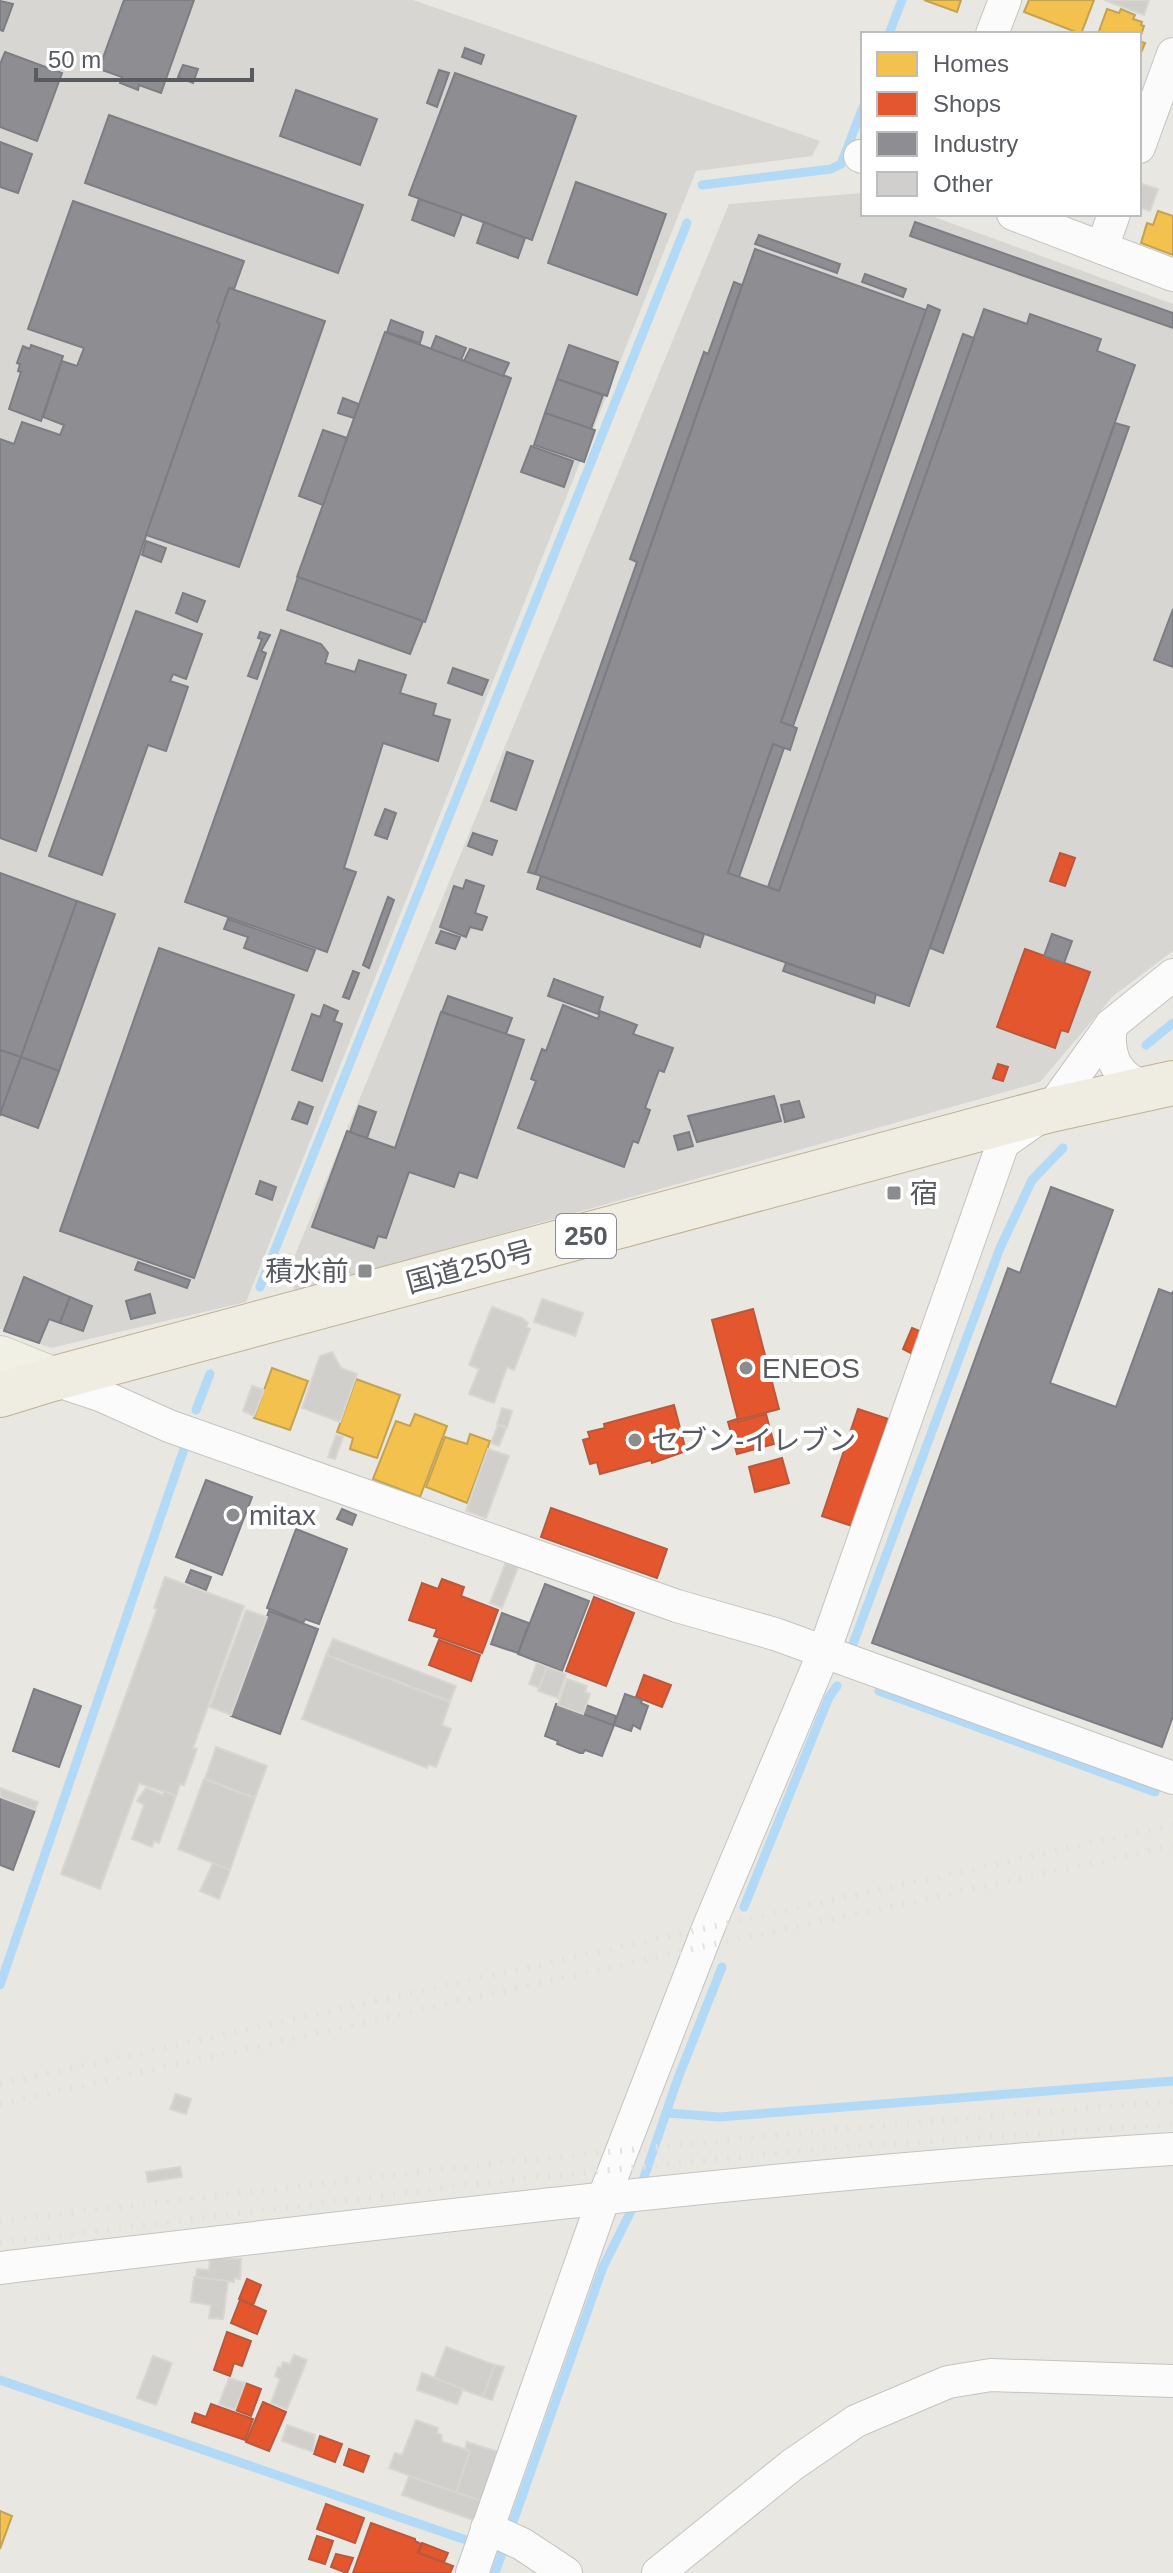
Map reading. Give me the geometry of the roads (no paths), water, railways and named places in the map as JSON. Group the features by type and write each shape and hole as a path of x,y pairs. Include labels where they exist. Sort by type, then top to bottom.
{"highway":[{"name":"国道250号","path":"0,1395 1050,1110 1162,1086"}],"main road":[{"path":"0,1358 52,1379"}],"street":[{"path":"993,32 1005,0"},
{"path":"1141,142 1173,54"},
{"path":"1018,216 1173,275"},
{"path":"1102,248 1113,216"},
{"path":"472,2573 500,2533 625,2195 709,1926 824,1652 1003,1143 1050,1110 1111,1025 1173,975"},
{"path":"1111,1025 1108,1044 1123,1077 1134,1085 1162,1086"},
{"path":"52,1379 100,1395 169,1426 677,1606 775,1634 1173,1778"},
{"path":"0,2268 625,2195 922,2167 1173,2149"},
{"path":"658,2573 792,2465 856,2421 948,2382 991,2375 1173,2381"},
{"path":"500,2533 566,2573"}],"waterway":[{"path":"890,32 902,0"},
{"path":"702,185 831,169 841,164 861,112"},
{"path":"260,1287 687,223"},
{"path":"1146,1045 1173,1023"},
{"path":"853,1644 1000,1248 1032,1180 1063,1148"},
{"path":"196,1410 210,1374"},
{"path":"0,1985 186,1443"},
{"path":"744,1907 829,1697 837,1686"},
{"path":"879,1691 1155,1792"},
{"path":"640,2189 678,2078 722,1967"},
{"path":"668,2113 719,2117 1173,2081"},
{"path":"495,2573 603,2267 635,2203"},
{"path":"0,2380 469,2541"}],"railway":[{"path":"0,2084 1173,1825"},
{"path":"0,2104 701,1947 1173,1846"},
{"path":"0,2221 499,2163 818,2131 1173,2101"},
{"path":"0,2243 501,2181 820,2149 1173,2124"}],"place":[{"name":"宿","path":"894,1193"},
{"name":"積水前","path":"365,1271"},
{"name":"ENEOS","path":"746,1368"},
{"name":"セブン-イレブン","path":"635,1440"},
{"name":"mitax","path":"233,1515"}]}
